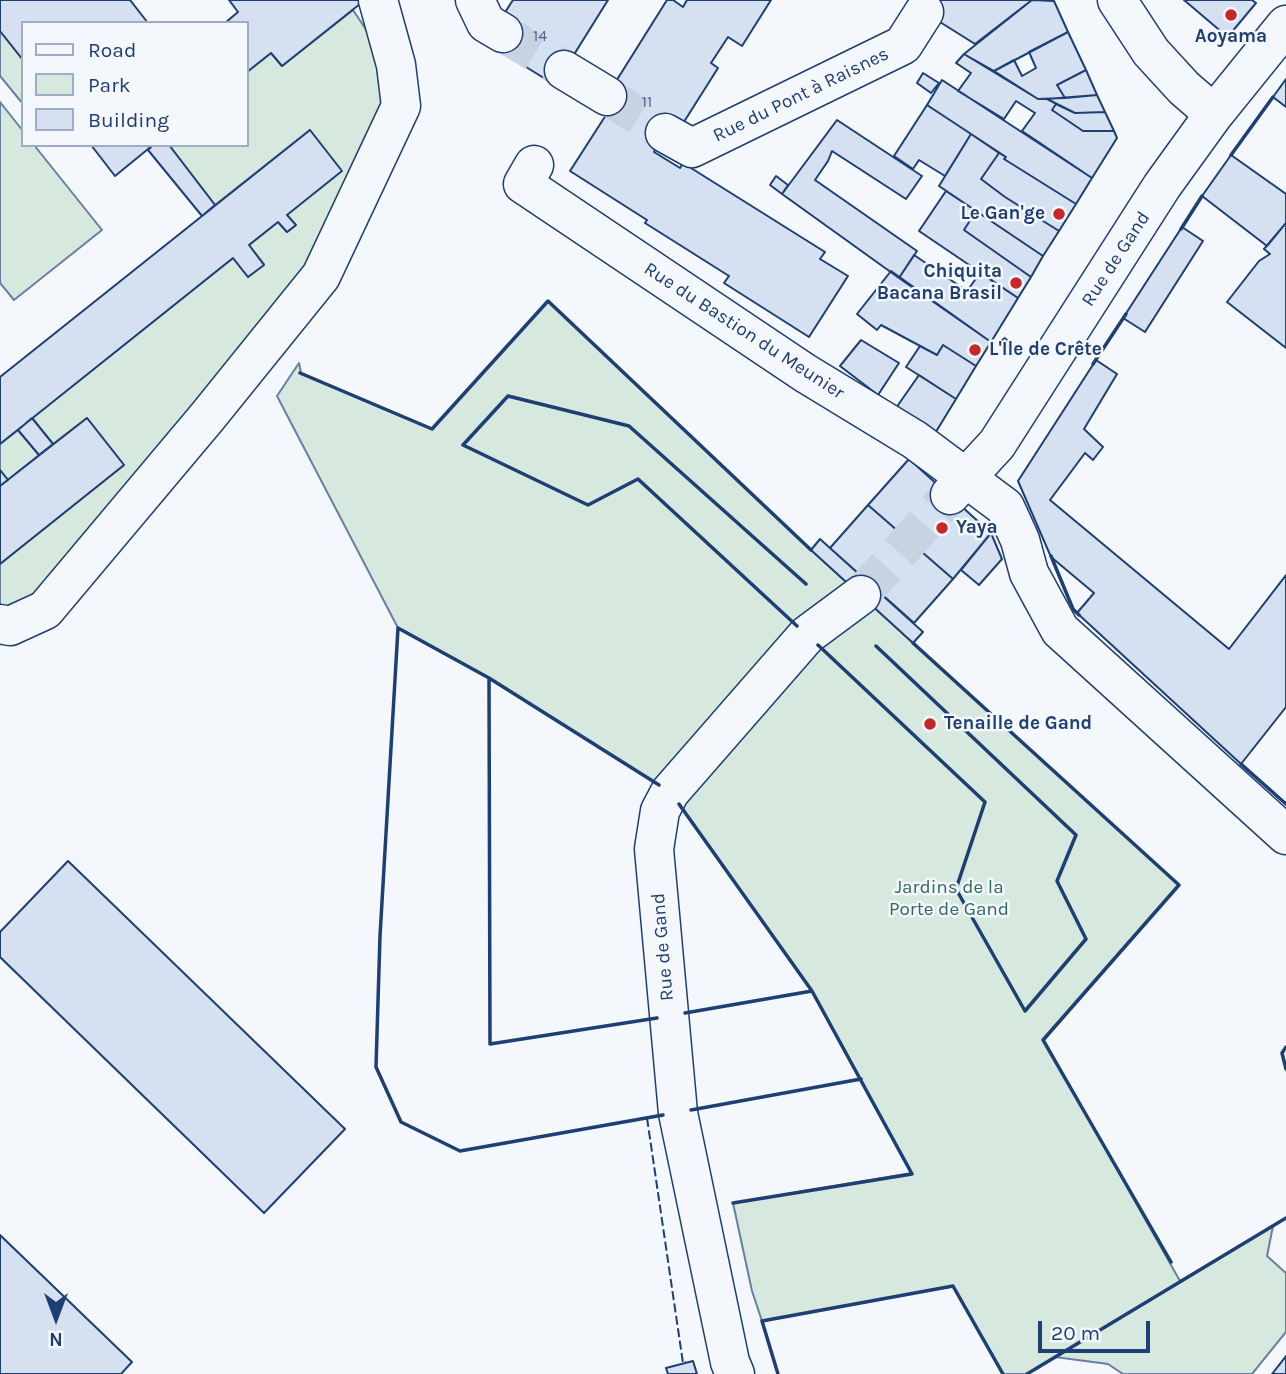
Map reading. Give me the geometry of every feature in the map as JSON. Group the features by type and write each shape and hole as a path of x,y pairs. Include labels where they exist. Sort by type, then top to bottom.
{"street":[{"path":"0,624 10,626 45,610 321,276 401,106 396,65 378,0"},
{"path":"475,0 486,23 503,33"},
{"path":"1117,0 1152,51 1184,88 1214,114"},
{"name":"Rue du Pont à Raisnes","path":"665,133 692,148 903,45 924,12"},
{"name":"Rue de Gand","path":"957,487 996,444 1162,187 1214,114 1286,25"},
{"path":"564,70 607,96"},
{"name":"Rue du Bastion du Meunier","path":"528,175 805,373 915,440 957,487 1005,507 1020,540 1029,573 1060,629 1286,835"},
{"name":"Rue de Gand","path":"736,1374 730,1362 678,1112 654,849 660,811 670,792 807,635 861,595"}],"green space":[{"path":"353,10 385,58 388,114 316,262 53,585 0,616 0,564 124,465 87,418 53,444 32,418 233,258 248,277 264,264 249,245 278,222 287,232 295,226 287,215 310,130 215,205 171,147 248,147 248,71 271,53 282,66"},
{"path":"0,31 21,57 21,102 0,76"},
{"path":"0,102 21,128 21,147 36,147 102,230 14,300 0,283"},
{"name":"Jardins de la Porte de Gand","path":"548,301 811,550 1179,885 1044,1040 1180,1281 1273,1226 1267,1256 1286,1273 1286,1332 1252,1374 1123,1374 1108,1364 1055,1357 1027,1374 1003,1374 953,1286 762,1321 752,1291 733,1203 912,1173 812,991 670,792 489,678 398,628 277,396 299,363 301,373 432,429"},
{"path":"18,430 39,455 8,480 0,470 0,444"}],"building":[{"path":"0,0 130,0 146,21 21,21 21,57 0,31"},
{"path":"229,0 365,0 282,66 271,53 248,71 248,21 227,21 238,12"},
{"path":"513,0 608,0 555,85 494,47 504,14"},
{"path":"667,0 673,0 683,7 687,0 771,0 742,46 728,37 711,63 718,68 682,125 665,133 654,152 680,168 683,163 825,252 820,259 848,276 809,337 724,283 729,276 570,171 606,115 598,110"},
{"path":"912,0 1032,0 975,44 924,12"},
{"path":"1032,0 1054,1 1068,32 994,71 964,54"},
{"path":"1184,0 1252,0 1256,3 1231,33 1224,34"},
{"path":"1068,32 1086,70 1057,85 1065,98 1038,99 994,71 1014,60 1022,76 1036,68 1029,52"},
{"path":"964,54 1038,99 1047,99 1056,104 1052,110 1083,131 1114,131 1117,138 1092,178 1022,131 1035,113 1016,101 1004,119 958,91 971,73 956,63"},
{"path":"1086,70 1097,95 1065,98 1057,85"},
{"path":"923,73 939,83 931,93 917,83"},
{"path":"1286,79 1286,107 1273,97"},
{"path":"942,80 1092,178 1076,204 1004,159 1006,157 927,105"},
{"path":"1097,95 1105,112 1075,113 1047,99"},
{"path":"1056,104 1075,113 1105,112 1114,131 1083,131 1052,110"},
{"path":"927,105 971,134 945,176 919,160 913,169 894,156"},
{"path":"837,120 922,176 906,199 832,151 815,180 917,251 899,278 782,194"},
{"path":"310,130 342,171 287,215 296,225 287,232 278,222 249,245 264,265 248,277 233,258 0,444 0,377"},
{"path":"971,134 999,153 981,179 1059,231 1043,256 939,186"},
{"path":"93,147 151,147 115,176"},
{"path":"151,147 171,147 215,205 202,216 148,150"},
{"path":"999,153 1006,157 1004,159 1076,204 1059,231 981,179"},
{"path":"1231,155 1286,194 1286,223 1267,246 1202,196"},
{"path":"776,176 788,185 782,194 770,185"},
{"path":"946,191 976,211 964,230 1031,277 1018,298 919,231"},
{"path":"976,211 1043,256 1031,277 964,230"},
{"path":"1286,223 1286,348 1227,302 1259,261 1270,254 1264,249"},
{"path":"1182,227 1203,241 1145,332 1123,318"},
{"path":"914,255 967,291 980,273 1018,298 991,342 899,278"},
{"path":"891,271 991,342 976,366 943,345 937,355 881,325 877,330 857,314"},
{"path":"861,340 899,363 878,395 840,366"},
{"path":"943,345 976,366 956,399 906,367 920,346 937,355"},
{"path":"1096,360 1117,374 1084,429 1103,447 1093,460 1085,453 1050,500 1229,649 1286,575 1286,707 1241,764 1077,613 1094,593 1051,557 1018,481"},
{"path":"919,375 956,399 934,435 896,408"},
{"path":"32,418 53,444 39,455 18,430"},
{"path":"87,418 124,465 0,564 0,486"},
{"path":"909,459 991,533 953,579 868,505"},
{"path":"0,470 8,480 0,486"},
{"path":"868,505 953,579 914,623 830,548"},
{"path":"991,533 1002,559 979,585 961,570"},
{"path":"820,539 923,632 913,643 811,550"},
{"path":"68,861 345,1129 264,1213 0,957 0,932"},
{"path":"0,1235 132,1362 121,1374 0,1374"},
{"path":"1286,1356 1286,1374 1272,1374"},
{"path":"693,1361 697,1374 668,1374 666,1368"}],"tunnel":[{"path":"503,33 564,70"},
{"path":"607,96 665,133"},
{"path":"861,595 950,495"}],"fence":[{"path":"647,1118 683,1363 686,1362"}],"wall":[{"path":"1231,155 1273,97"},
{"path":"1181,229 1202,196"},
{"path":"300,373 432,429 548,301 811,550"},
{"path":"1093,364 1126,314"},
{"path":"797,626 638,479 588,505 463,445 508,396 629,426 806,584"},
{"path":"1051,556 1073,609 1079,615"},
{"path":"659,785 489,678 398,628 380,936 376,1067 401,1122 460,1151 663,1115"},
{"path":"913,643 1179,885 1043,1040 1171,1262"},
{"path":"818,645 985,802 956,889 1025,1011 1086,939 1057,881 1076,835 876,646"},
{"path":"489,678 490,1044 657,1018"},
{"path":"1241,764 1286,804"},
{"path":"679,804 812,991 912,1174 733,1203"},
{"path":"685,1013 812,991"},
{"path":"1286,1047 1282,1053 1286,1069"},
{"path":"691,1110 861,1079"},
{"path":"1027,1374 1286,1218"},
{"path":"778,1374 762,1321 953,1286 1003,1374"}],"place":[{"name":"Aoyama","path":"1231,15"},
{"name":"Le Gan'ge","path":"1059,214"},
{"name":"Chiquita Bacana Brasil","path":"1016,283"},
{"name":"L'Île de Crête","path":"975,350"},
{"name":"Yaya","path":"942,528"},
{"name":"Tenaille de Gand","path":"930,724"}]}
